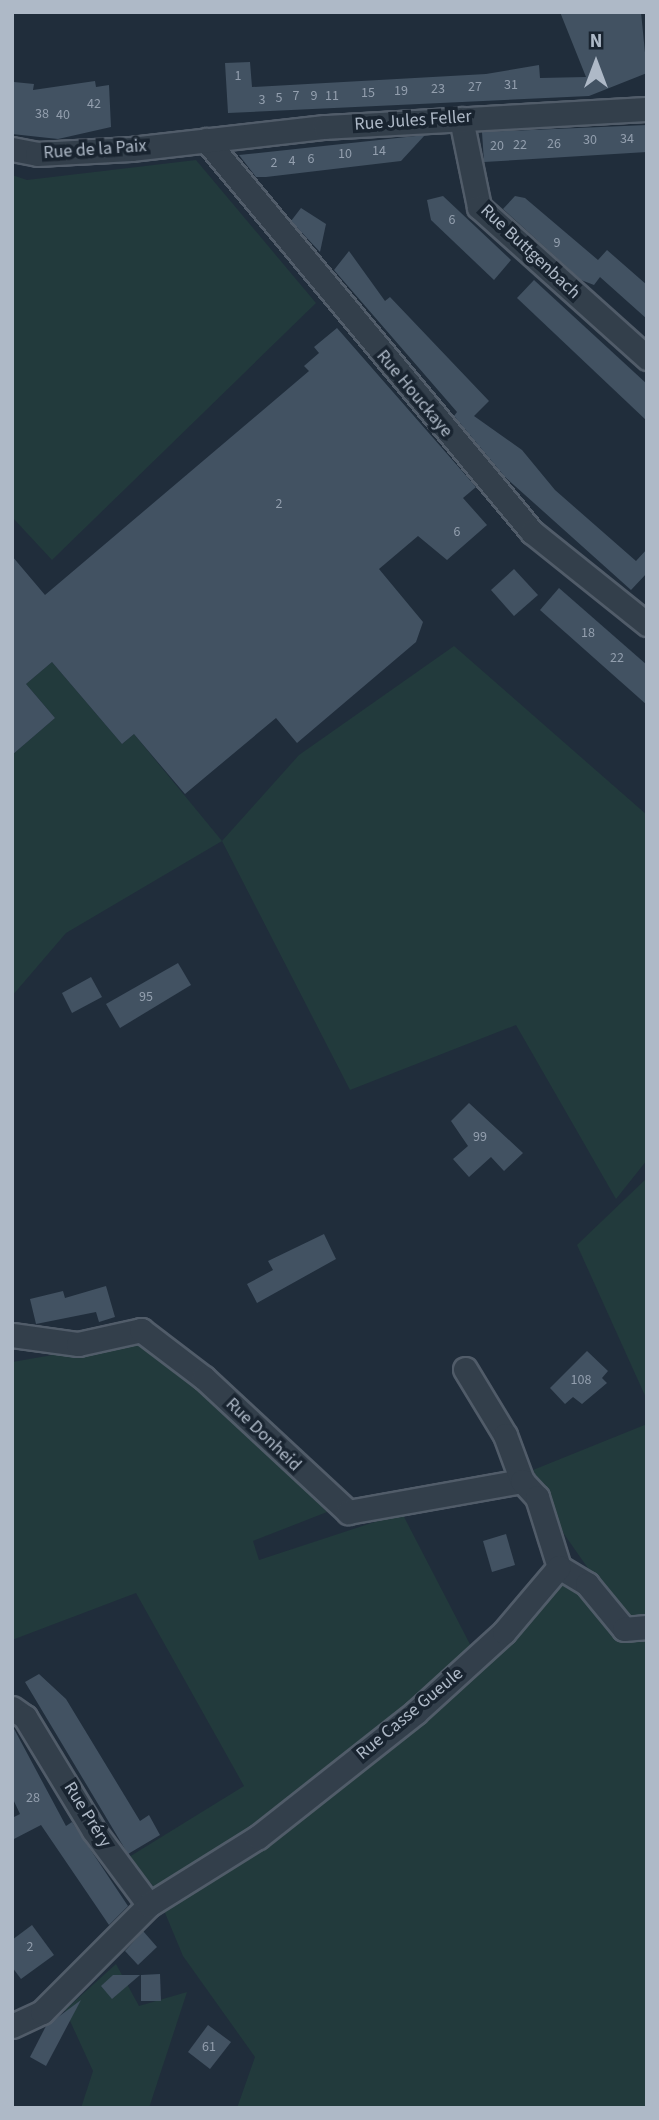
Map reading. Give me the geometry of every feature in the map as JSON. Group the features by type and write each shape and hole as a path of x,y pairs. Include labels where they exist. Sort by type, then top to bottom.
{"street":[{"name":"Rue Jules Feller","path":"179,143 461,119 647,109"},
{"name":"Rue Buttgenbach","path":"461,119 479,207 647,358"},
{"name":"Rue Houckaye","path":"206,139 532,532 647,624"},
{"name":"Rue de la Paix","path":"12,149 37,154 179,143"},
{"name":"Rue Donheid","path":"12,1335 78,1344 141,1330 204,1378 348,1512 522,1481"},
{"path":"465,1369 505,1435 522,1481 537,1497 558,1548 559,1567 587,1584 624,1629 647,1627"},
{"name":"Rue Casse Gueule","path":"12,2026 42,2012 141,1913 258,1838 415,1713 504,1632 559,1567"},
{"name":"Rue Préry","path":"12,1708 33,1728 141,1913"}],"green space":[{"path":"196,160 316,303 52,560 12,517 12,175 27,180"},
{"path":"454,646 647,815 647,1160 616,1199 516,1025 350,1090 222,841 299,755"},
{"path":"52,662 122,744 134,734 222,841 66,933 12,996 12,755 55,718 26,684"},
{"path":"647,1178 647,1400 577,1245"},
{"path":"140,1340 176,1360 327,1512 253,1541 259,1560 402,1513 474,1652 232,1851 154,1887 129,1857 244,1786 136,1593 12,1640 12,1362"},
{"path":"647,1424 647,2108 237,2108 255,2057 183,1956 163,1908 280,1835 388,1750 513,1638 562,1581 625,1621 564,1534 533,1470"},
{"path":"116,1964 139,2006 187,1992 149,2108 81,2108 93,2071 65,2010"}],"building":[{"path":"560,12 641,12 647,73 589,96 228,113 225,63 250,62 252,87 486,74 539,65 540,78 586,77"},
{"path":"95,81 96,87 109,85 111,127 58,139 12,134 14,82 34,84 33,90"},
{"path":"647,125 647,152 484,162 482,132"},
{"path":"425,135 401,161 266,177 256,177 239,155"},
{"path":"443,196 511,260 494,280 431,220 427,200"},
{"path":"515,196 525,198 598,260 607,250 647,285 647,319 600,277 594,285 581,280 503,209"},
{"path":"301,208 326,224 320,252 291,221"},
{"path":"349,251 385,301 390,297 489,401 474,416 522,450 555,490 636,561 647,549 647,573 631,590 505,477 454,416 457,412 334,270"},
{"path":"534,280 647,384 647,421 517,298"},
{"path":"337,328 476,487 463,498 487,525 447,560 418,536 379,569 423,622 416,642 297,743 276,718 185,794 134,734 122,744 52,662 26,684 55,718 12,755 12,556 45,595 309,371 304,366 319,353 314,347"},
{"path":"514,569 538,595 514,616 491,590"},
{"path":"559,588 647,665 647,705 540,610"},
{"path":"178,963 191,985 120,1028 106,1004"},
{"path":"91,977 102,997 72,1013 62,993"},
{"path":"469,1103 523,1153 504,1171 491,1157 469,1177 453,1159 468,1146 451,1121"},
{"path":"324,1234 336,1259 257,1303 247,1284 273,1270 268,1261"},
{"path":"106,1286 115,1317 99,1322 96,1312 36,1324 30,1299 63,1291 65,1298"},
{"path":"587,1351 608,1371 602,1378 607,1383 582,1404 573,1397 565,1404 550,1388"},
{"path":"506,1534 515,1565 492,1572 483,1541"},
{"path":"39,1674 66,1699 140,1821 149,1815 160,1835 128,1854 25,1682"},
{"path":"12,1725 66,1826 72,1822 128,1906 109,1925 41,1825 12,1840 12,1818 20,1814 12,1797"},
{"path":"32,1925 54,1955 21,1979 12,1967 12,1940"},
{"path":"143,1931 157,1947 138,1965 125,1951"},
{"path":"160,1974 161,2001 141,2001 141,1975"},
{"path":"113,1975 140,1975 112,1999 101,1986"},
{"path":"81,2000 46,2066 30,2057 46,2026"},
{"path":"208,2025 231,2042 210,2069 188,2052"}]}
